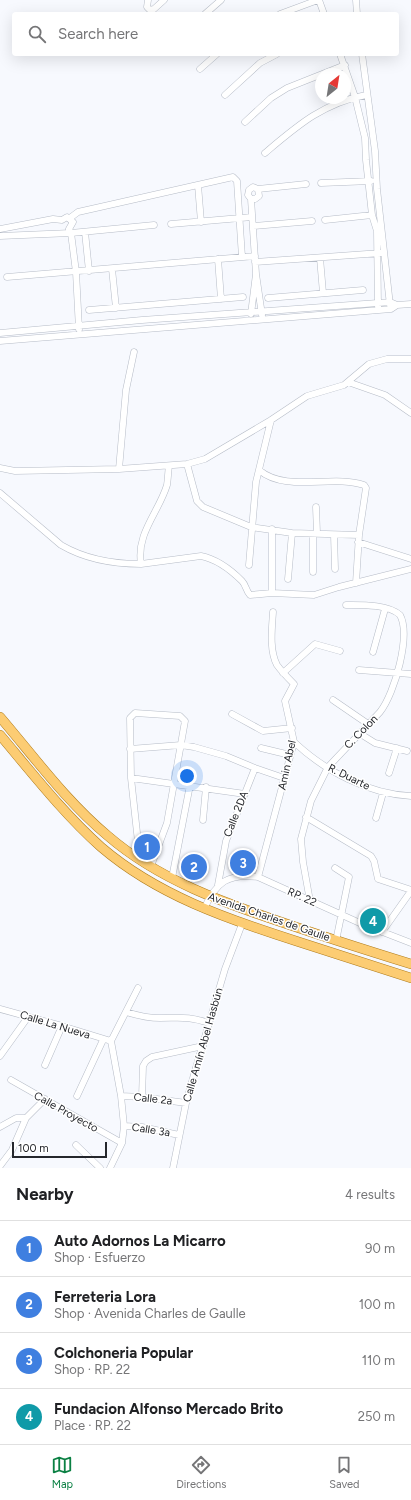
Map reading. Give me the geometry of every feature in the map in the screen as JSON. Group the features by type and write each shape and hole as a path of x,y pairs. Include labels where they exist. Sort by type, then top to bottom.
{"main road":[{"name":"Avenida Charles de Gaulle","path":"0,717 70,799 108,836 140,860 210,897 336,941 411,964"},
{"name":"Avenida Charles de Gaulle","path":"0,734 63,808 102,847 135,872 184,900 242,924 411,978"}],"street":[{"path":"148,0 146,7 150,10 154,9 164,0"},
{"path":"207,12 221,0"},
{"path":"285,12 318,0 323,12"},
{"path":"356,0 357,12"},
{"path":"200,70 215,56"},
{"path":"225,95 260,63 273,56"},
{"path":"341,56 345,64 355,97 365,138 372,216 381,253 390,305"},
{"path":"362,56 366,95 375,152 381,253 378,306"},
{"path":"245,122 271,98 286,88 345,64"},
{"path":"265,153 307,118 350,98 366,95"},
{"path":"0,229 53,219 62,220 64,218 70,218 78,212 226,178 236,179 242,257"},
{"path":"321,183 376,180"},
{"path":"262,319 256,274 252,199 248,195 249,190 253,187 258,189 306,184"},
{"path":"198,185 201,222"},
{"path":"325,220 372,216"},
{"path":"171,224 252,217"},
{"path":"70,218 73,222 70,231 76,272 79,334"},
{"path":"62,220 62,226 70,231"},
{"path":"253,226 312,221"},
{"path":"0,236 70,231 85,232 154,225"},
{"path":"85,232 89,271"},
{"path":"7,277 242,257 255,259 320,258 381,253"},
{"path":"320,258 322,293"},
{"path":"218,259 221,299"},
{"path":"112,269 116,308"},
{"path":"251,320 256,274"},
{"path":"268,298 363,290"},
{"path":"89,310 243,297"},
{"path":"0,341 251,320 378,306 411,304"},
{"path":"0,333 79,325 262,311 378,306"},
{"path":"119,469 126,390 134,352"},
{"path":"0,468 14,470 119,469 187,464 205,459 271,420 307,396 317,392 334,389 348,382 369,364 376,361 411,359"},
{"path":"348,382 385,395 411,413"},
{"path":"249,565 251,527 259,470 271,420"},
{"path":"187,464 197,501 200,506 251,527 292,533 358,538 411,559"},
{"path":"141,564 142,546 146,528 166,486 169,466"},
{"path":"259,470 266,476 303,482 347,482 364,484 366,488 358,538 356,583"},
{"path":"0,493 56,541 71,551 101,560 122,564 141,564 201,556 207,557 223,566 242,581 250,595 272,593 314,595 411,569"},
{"path":"312,572 316,507"},
{"path":"272,529 272,593"},
{"path":"288,579 292,533"},
{"path":"334,535 335,569"},
{"name":"C. Colon","path":"310,901 303,862 301,839 306,817 316,789 328,767 382,709 400,675 409,629 399,614 368,604 346,605"},
{"path":"373,652 385,609"},
{"name":"Amin Abel","path":"258,877 270,840 294,742 286,701 294,684 275,660 271,636 273,612"},
{"path":"283,672 316,644 340,651"},
{"path":"359,670 400,675 411,674"},
{"path":"332,700 368,724"},
{"path":"140,860 131,778 130,718 134,714 180,716 183,717 185,721 167,823 151,866"},
{"path":"232,714 263,731 292,728"},
{"path":"359,733 375,743 408,751"},
{"name":"R. Duarte","path":"294,742 308,755 362,785 384,793 411,796"},
{"path":"130,750 181,745 213,751 284,778"},
{"path":"261,748 290,756"},
{"path":"389,773 397,748"},
{"name":"Calle 2DA","path":"218,885 224,847 255,768"},
{"path":"131,778 206,787 244,794"},
{"path":"172,878 190,785"},
{"path":"203,820 206,787"},
{"path":"376,818 384,793"},
{"path":"306,817 371,856 374,861 378,879 411,890 382,932"},
{"path":"335,868 349,877 336,941"},
{"name":"RP. 22","path":"218,885 238,876 258,877 342,915 411,943"},
{"path":"204,909 218,885"},
{"name":"Calle Amín Abel Hasbún","path":"173,1168 186,1103 209,1023 242,924"},
{"path":"110,1168 122,1143 124,1126 121,1096 111,1041 138,988"},
{"name":"Calle La Nueva","path":"0,1009 62,1026 103,1040 111,1041"},
{"path":"126,1012 158,1018 181,1016 209,1023"},
{"path":"0,1056 28,1017"},
{"path":"45,1065 62,1026"},
{"path":"77,1096 103,1040"},
{"path":"142,1097 143,1066 146,1061 152,1057 203,1046"},
{"name":"Calle Proyecto","path":"11,1080 122,1143"},
{"name":"Calle 2a","path":"121,1096 142,1097 186,1103"},
{"path":"0,1166 12,1150 26,1118 45,1099"},
{"path":"0,1127 16,1118 26,1118"},
{"name":"Calle 3a","path":"124,1126 142,1127 179,1135"},
{"path":"76,1145 100,1168"}],"place":[{"name":"Auto Adornos La Micarro","path":"147,847"},
{"name":"Colchoneria Popular","path":"243,863"},
{"name":"Ferreteria Lora","path":"194,867"},
{"name":"Fundacion Alfonso Mercado Brito","path":"373,921"}]}
